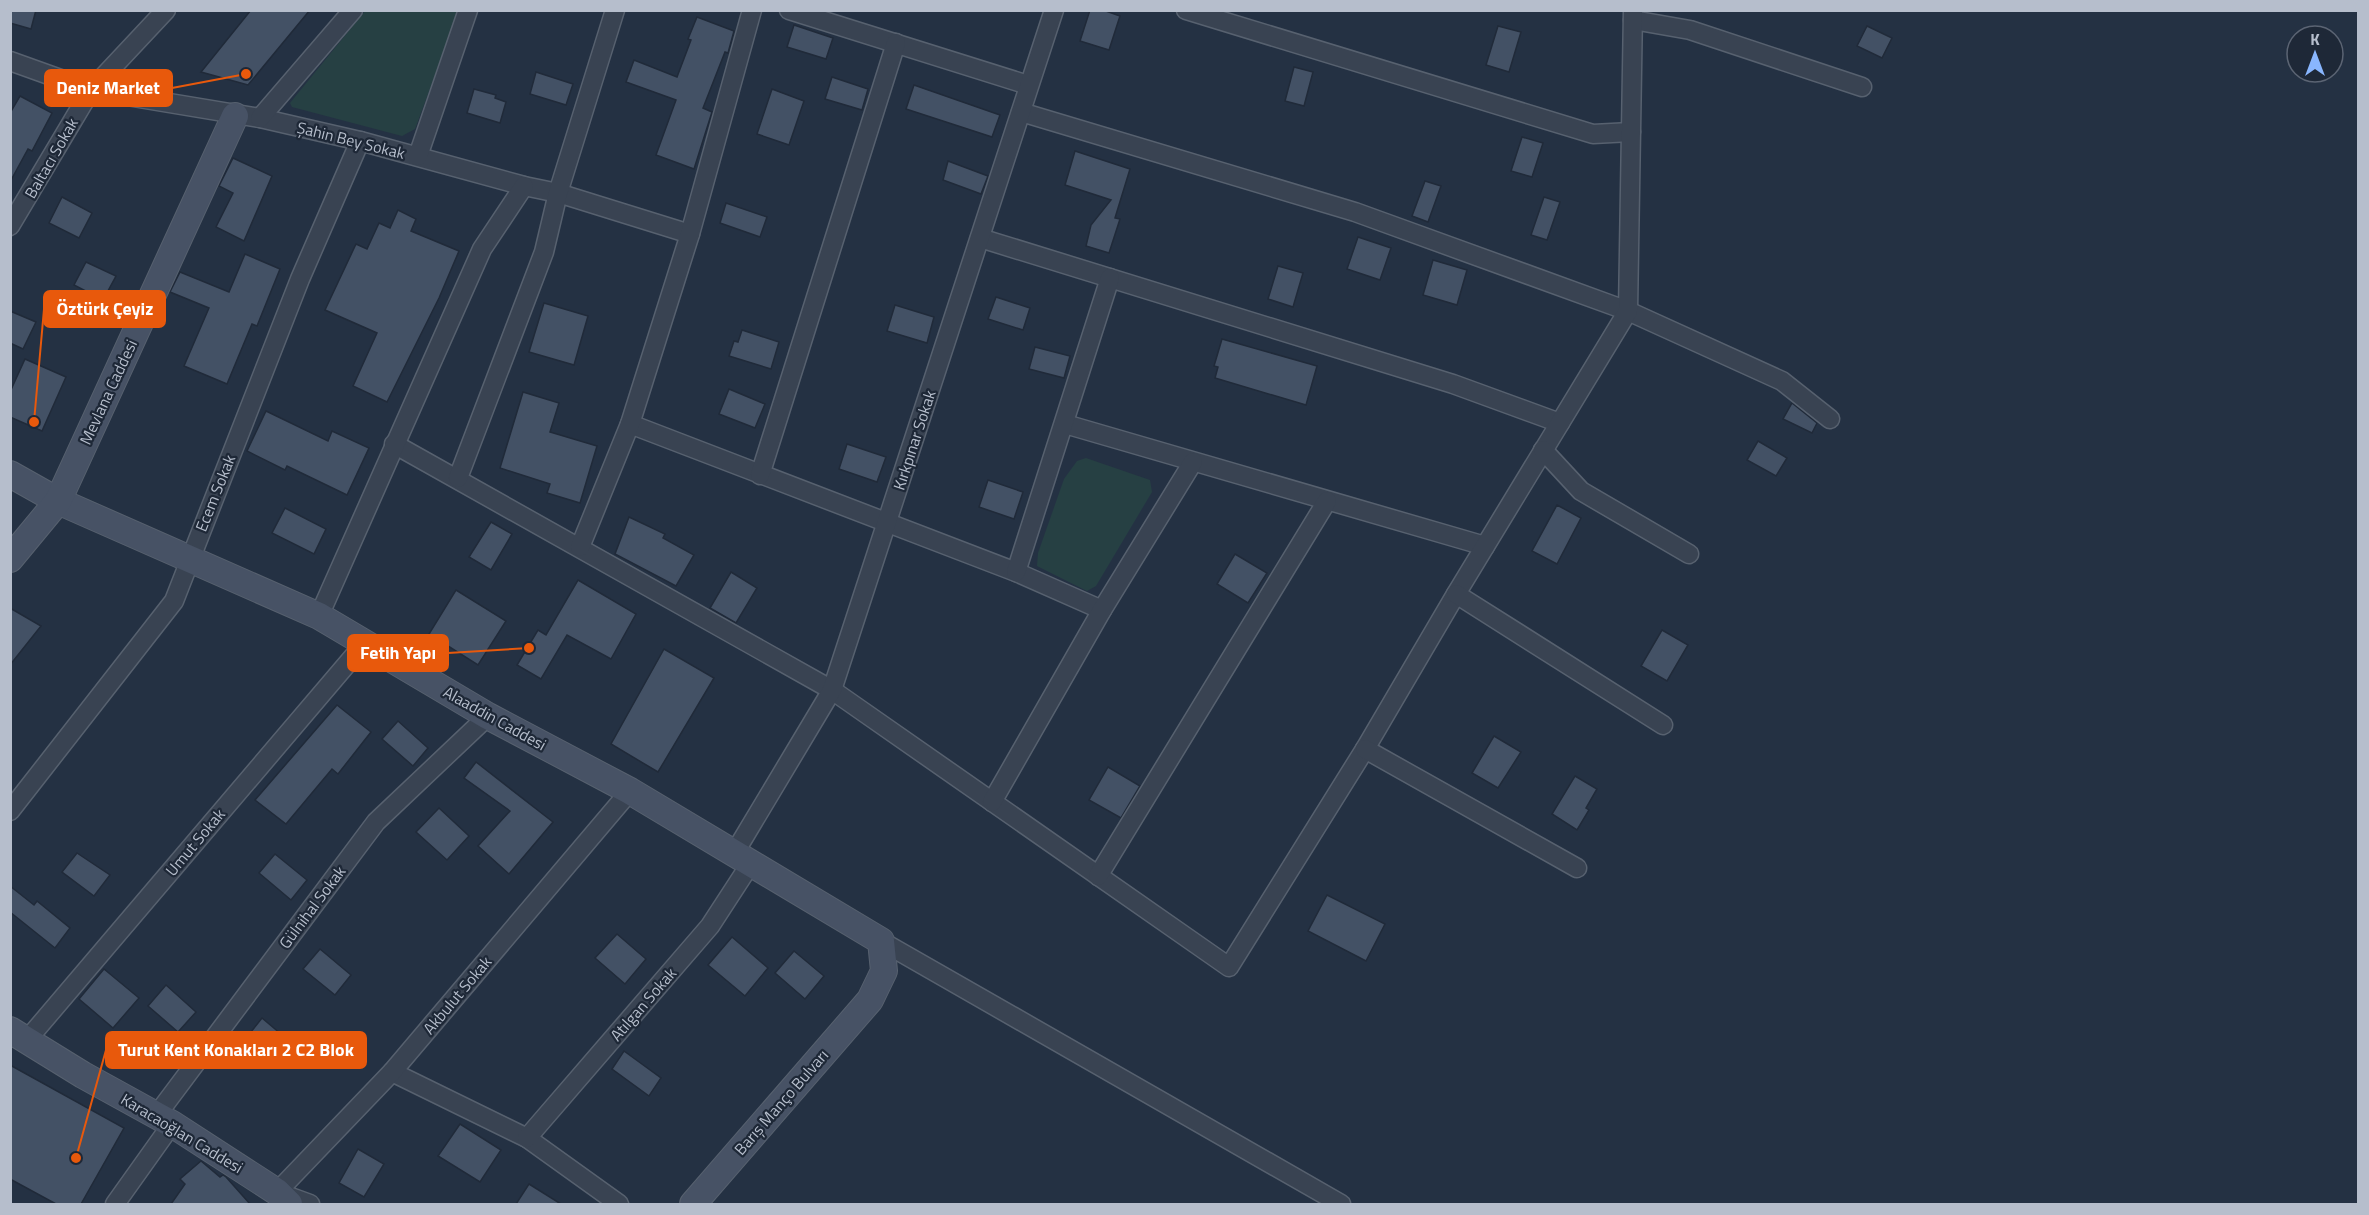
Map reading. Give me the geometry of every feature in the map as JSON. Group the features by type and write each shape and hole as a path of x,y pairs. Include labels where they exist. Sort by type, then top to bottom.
{"street":[{"name":"Baltacı Sokak","path":"10,226 91,90 166,10"},
{"path":"248,117 353,10"},
{"path":"418,156 468,10"},
{"path":"458,478 544,252 558,193 615,10"},
{"path":"580,547 630,424 690,234 752,10"},
{"path":"789,10 1028,85"},
{"name":"Kırkpınar Sokak","path":"743,857 832,690 1054,10"},
{"path":"1186,10 1593,134 1631,132"},
{"path":"394,444 832,690 1228,967 1365,749 1628,311 1633,15 1690,30 1862,87"},
{"path":"760,475 896,44"},
{"name":"Şahin Bey Sokak","path":"10,61 91,90 248,117 360,141 524,186 558,193 690,234"},
{"path":"1021,112 1355,212 1628,311 1782,381 1830,419"},
{"name":"Mevlana Caddesi","path":"10,559 58,501 248,117"},
{"name":"Ecem Sokak","path":"10,811 174,601 189,557 300,279 360,141"},
{"path":"319,616 483,249 524,186"},
{"path":"980,238 1453,384 1560,423"},
{"path":"1016,572 1110,278"},
{"path":"630,424 1016,572 1102,610"},
{"path":"1065,424 1485,546"},
{"path":"1544,450 1581,491 1689,554"},
{"path":"992,802 1102,610 1193,462"},
{"name":"Alaaddin Caddesi","path":"10,474 58,501 319,616 488,716 630,791 881,941"},
{"path":"1098,876 1327,501"},
{"path":"1456,594 1663,725"},
{"name":"Umut Sokak","path":"19,1035 364,644"},
{"name":"Gülnihal Sokak","path":"115,1204 164,1120 376,822 488,716"},
{"path":"1365,749 1577,868"},
{"name":"Akbulut Sokak","path":"283,1198 630,791"},
{"name":"Atılgan Sokak","path":"527,1138 710,926 743,857"},
{"path":"881,941 1341,1204"},
{"name":"Barış Manço Bulvarı","path":"693,1204 870,1000 884,971 881,941"},
{"name":"Karacaoğlan Caddesi","path":"19,1035 164,1120 283,1198"},
{"path":"392,1071 527,1138 619,1204"},
{"path":"283,1198 310,1204"}],"green space":[{"path":"365,11 459,11 415,129 402,136 292,107 290,103"},
{"path":"1086,458 1150,480 1152,492 1096,586 1087,591 1037,566 1038,553 1064,479 1077,461"}],"building":[{"path":"10,10 36,10 31,29 10,23"},
{"path":"251,10 310,10 248,85 201,72"},
{"path":"1090,10 1103,10 1120,16 1109,50 1080,41"},
{"path":"697,17 734,31 728,53 725,52 703,108 712,112 694,169 656,155 676,100 626,82 634,60 677,77"},
{"path":"794,25 833,38 826,59 787,47"},
{"path":"1498,26 1521,32 1509,72 1486,65"},
{"path":"1867,26 1892,38 1882,58 1857,46"},
{"path":"1294,67 1313,72 1304,106 1285,101"},
{"path":"536,72 573,84 566,105 530,94"},
{"path":"832,77 868,89 862,110 825,99"},
{"path":"914,85 1000,115 992,137 906,109"},
{"path":"474,89 496,95 495,98 506,102 500,123 467,113"},
{"path":"772,89 804,101 789,145 757,134"},
{"path":"20,96 52,113 32,151 28,149 10,182 10,113"},
{"path":"1522,137 1543,143 1532,177 1511,171"},
{"path":"1075,151 1130,169 1115,218 1120,219 1109,253 1086,246 1091,225 1111,200 1065,185"},
{"path":"233,158 272,176 244,241 216,227 233,193 219,186"},
{"path":"948,161 988,176 981,194 943,180"},
{"path":"1425,181 1441,186 1428,222 1412,216"},
{"path":"62,197 92,213 79,238 49,223"},
{"path":"1544,197 1560,202 1547,240 1531,235"},
{"path":"726,203 767,217 760,237 720,223"},
{"path":"398,210 416,219 411,231 459,251 439,298 387,402 353,386 377,333 325,310 356,244 367,249 379,223 390,228"},
{"path":"1358,237 1391,248 1380,280 1347,269"},
{"path":"245,254 280,269 257,326 252,324 227,384 184,366 209,308 170,292 180,272 229,292"},
{"path":"1433,260 1467,270 1457,305 1423,295"},
{"path":"86,262 116,276 103,300 74,285"},
{"path":"1278,266 1303,273 1293,307 1268,299"},
{"path":"996,297 1030,308 1023,330 988,319"},
{"path":"544,303 588,316 574,365 529,352"},
{"path":"895,305 934,317 927,343 887,331"},
{"path":"10,311 36,322 23,349 10,343"},
{"path":"742,330 779,342 771,369 729,356 734,341 738,342"},
{"path":"1222,339 1317,366 1306,405 1215,378 1218,367 1214,366"},
{"path":"1035,347 1070,356 1064,378 1029,369"},
{"path":"25,359 66,377 42,431 10,417 10,392"},
{"path":"729,389 765,404 755,428 719,414"},
{"path":"523,392 559,403 550,432 597,446 580,503 547,493 550,484 500,468"},
{"path":"1792,403 1817,423 1812,433 1783,419"},
{"path":"266,411 328,441 332,431 369,448 347,495 287,466 285,470 247,451"},
{"path":"1758,441 1787,458 1776,476 1747,460"},
{"path":"847,444 886,457 877,482 839,469"},
{"path":"988,480 1023,492 1014,519 979,507"},
{"path":"1557,505 1581,518 1557,564 1532,551"},
{"path":"285,508 326,529 314,554 272,533"},
{"path":"629,517 665,534 663,538 694,555 676,586 615,554"},
{"path":"491,522 512,534 491,570 469,557"},
{"path":"1235,554 1267,573 1248,603 1217,584"},
{"path":"731,572 757,588 736,623 710,608"},
{"path":"578,580 636,614 611,659 567,635 541,679 517,665 538,630 546,635"},
{"path":"456,590 506,621 478,665 429,634"},
{"path":"10,608 41,626 10,665"},
{"path":"1662,630 1688,645 1667,681 1641,666"},
{"path":"664,649 714,678 658,772 611,744"},
{"path":"337,705 371,732 338,774 332,769 286,824 255,800"},
{"path":"398,721 428,748 413,766 382,739"},
{"path":"1494,736 1521,752 1498,788 1472,773"},
{"path":"476,762 553,822 509,874 478,846 510,811 464,778"},
{"path":"1108,767 1140,786 1121,818 1089,800"},
{"path":"1575,776 1597,789 1586,808 1589,810 1577,830 1552,814"},
{"path":"439,808 469,836 447,860 416,832"},
{"path":"77,853 110,875 94,896 62,872"},
{"path":"275,854 307,880 291,900 259,873"},
{"path":"10,886 34,905 37,901 70,928 55,948 10,912"},
{"path":"1327,895 1385,924 1366,961 1308,931"},
{"path":"617,934 646,959 625,984 595,958"},
{"path":"732,937 768,968 745,996 708,965"},
{"path":"320,949 351,975 335,995 303,969"},
{"path":"794,951 824,976 805,999 775,973"},
{"path":"104,969 139,998 113,1028 79,999"},
{"path":"166,985 196,1012 178,1032 148,1006"},
{"path":"262,1018 288,1040 273,1059 247,1037"},
{"path":"624,1051 661,1078 649,1096 612,1069"},
{"path":"10,1065 124,1128 81,1204 56,1204 10,1179"},
{"path":"460,1124 501,1150 480,1182 438,1156"},
{"path":"358,1149 384,1164 364,1197 339,1183"},
{"path":"201,1161 220,1177 223,1175 226,1177 250,1204 171,1204 185,1184 180,1179"},
{"path":"529,1184 561,1204 516,1204"}],"place":[{"name":"Deniz Market","path":"246,74"},
{"name":"Öztürk Çeyiz","path":"34,422"},
{"name":"Fetih Yapı","path":"529,648"},
{"name":"Turut Kent Konakları 2 C2 Blok","path":"76,1158"}]}
